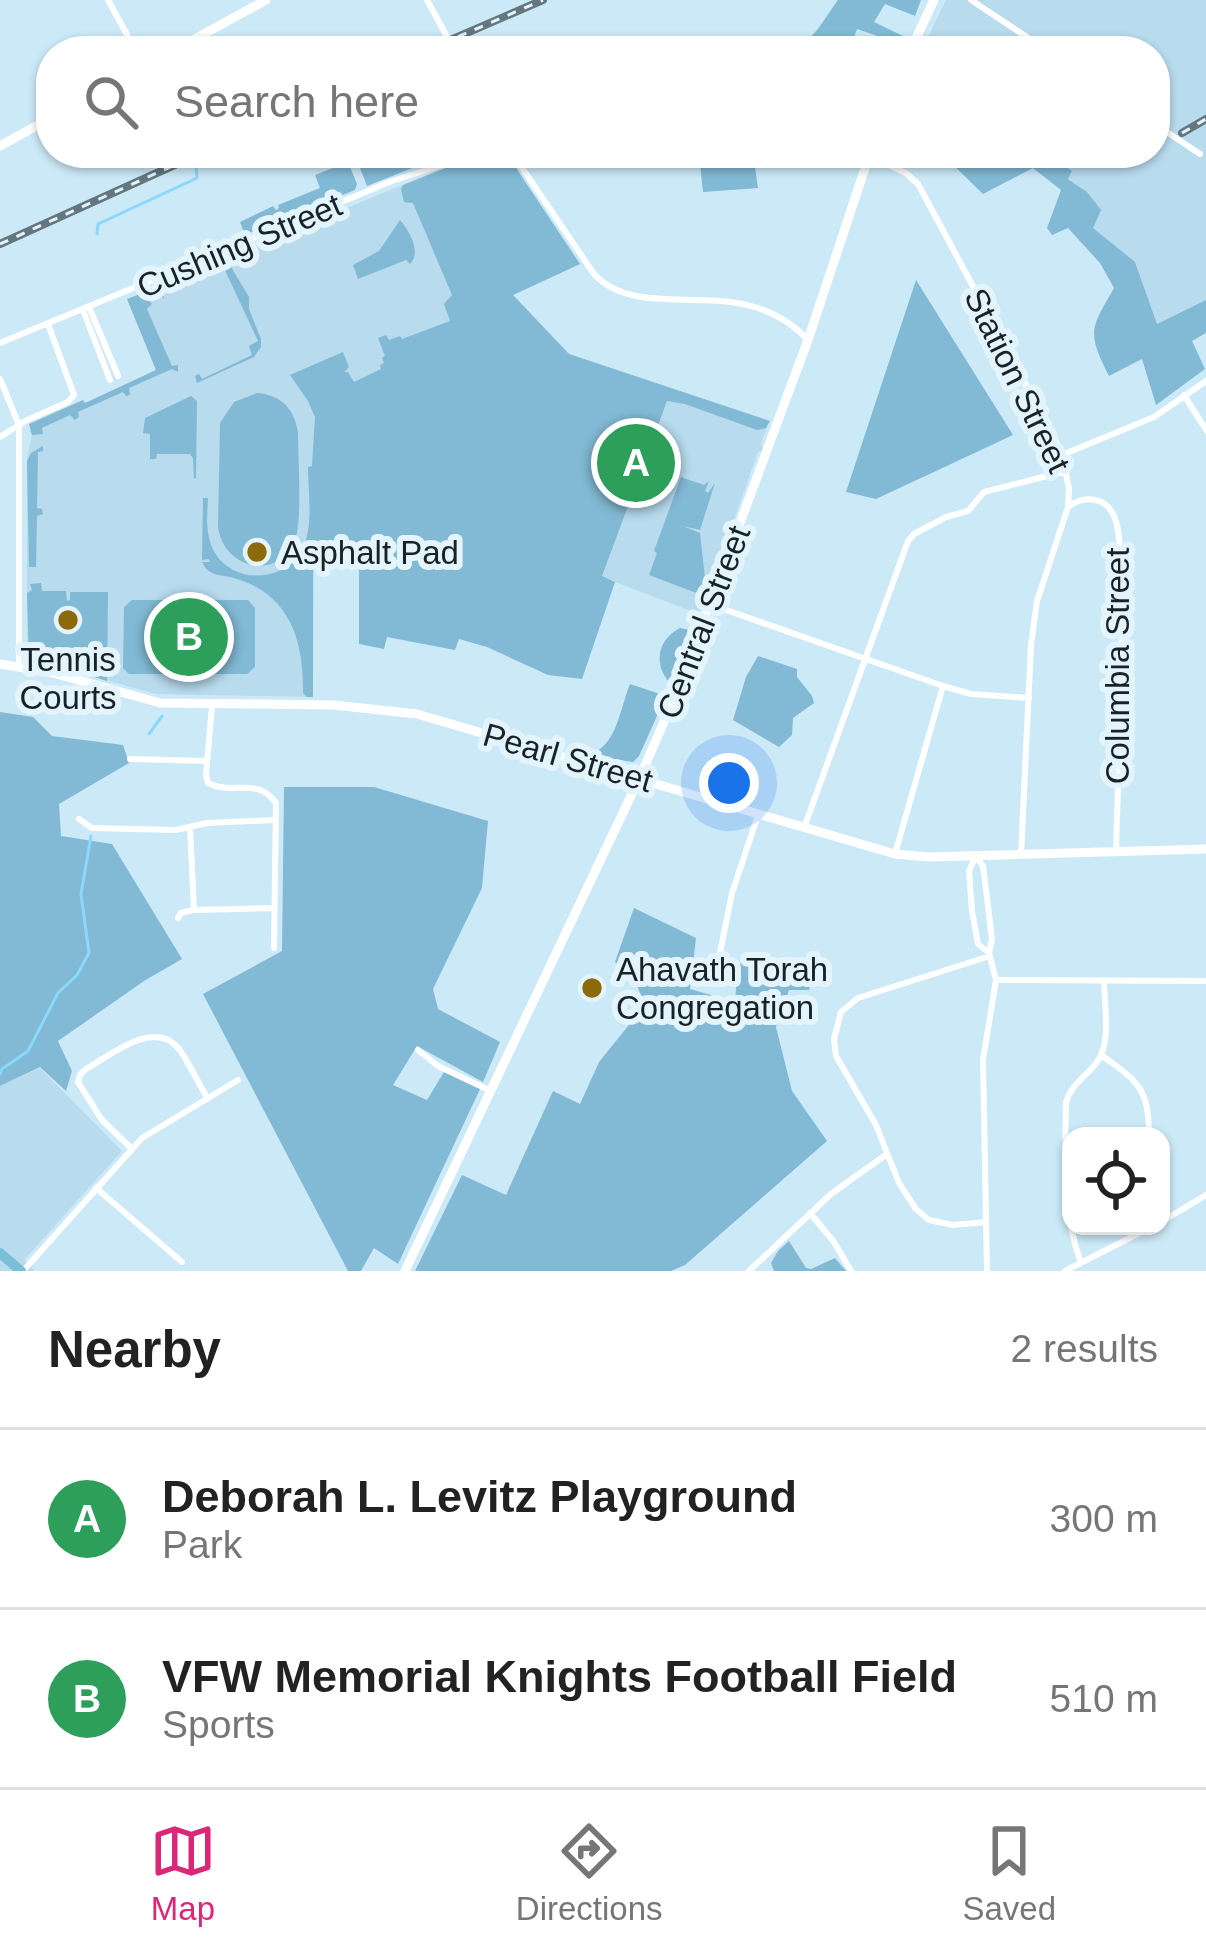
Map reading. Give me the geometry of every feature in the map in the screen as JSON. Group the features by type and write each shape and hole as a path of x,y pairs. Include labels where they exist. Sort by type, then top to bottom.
{"main road":[{"path":"200,36 266,0"},
{"path":"917,36 934,0"},
{"path":"1,143 36,126"},
{"name":"Central Street","path":"405,1271 640,777 712,605 866,168"},
{"name":"Pearl Street","path":"0,664 160,703 334,705 401,711 895,854 1206,849"},
{"path":"0,1253 22,1271"}],"street":[{"path":"108,0 128,36"},
{"path":"427,0 447,36"},
{"path":"970,0 1025,36"},
{"path":"1170,134 1200,154"},
{"name":"Cushing Street","path":"0,343 433,168"},
{"path":"522,168 594,274 612,290 632,296 757,306 785,319 808,340"},
{"name":"Station Street","path":"896,168 918,184 1067,471 1068,507 1037,602 1031,645 1021,855"},
{"path":"86,308 114,378"},
{"path":"0,436 68,402 74,394 48,324"},
{"path":"0,379 19,425 19,665"},
{"path":"1062,455 1154,417 1206,381"},
{"path":"1184,394 1206,430"},
{"path":"805,828 911,537 946,517 968,511 984,491 1067,471"},
{"name":"Columbia Street","path":"1069,489 1102,502 1111,511 1119,543 1123,633 1116,852"},
{"path":"1068,507 1086,498"},
{"path":"712,605 943,686 971,694 1029,698"},
{"path":"895,854 943,686"},
{"path":"212,706 206,778 215,788 261,789 276,802 274,948"},
{"path":"130,759 207,761"},
{"path":"715,978 732,893 758,815"},
{"path":"79,819 92,828 276,820"},
{"path":"190,827 194,910"},
{"path":"986,1271 983,1060 996,980 989,955 992,939 983,866 975,856 969,871 972,911 978,944 989,955"},
{"path":"178,918 194,910 276,908"},
{"path":"986,1222 953,1225 929,1220 908,1198 876,1125 836,1055 834,1039 841,1012 858,998 989,955"},
{"path":"996,980 1206,982"},
{"path":"1081,1263 1068,1220 1066,1102 1073,1085 1101,1055 1104,981"},
{"path":"132,1149 102,1120 78,1082 86,1069 140,1039 155,1036 178,1048 208,1099"},
{"path":"418,1050 439,1066 491,1091"},
{"path":"1101,1055 1143,1091 1149,1127"},
{"path":"22,1271 152,1131 238,1080"},
{"path":"749,1271 847,1180 887,1154"},
{"path":"96,1189 182,1262"},
{"path":"1170,1214 1206,1195"},
{"path":"810,1213 851,1271"},
{"path":"1065,1271 1135,1235"},
{"path":"757,1263 765,1271"}],"shaded area":[{"path":"838,0 921,0 915,16 885,4 874,22 903,36 878,36 857,29 854,36 811,36"},
{"path":"946,0 1206,0 1206,300 1157,324 1135,262 1092,228 1087,192 1068,178 1072,171 1068,168 1170,168 1170,36 928,36"},
{"path":"350,168 357,184 355,190 245,235 240,222 320,188 315,175"},
{"path":"360,168 412,168 367,186"},
{"path":"446,168 516,168 580,264 513,295 569,354 770,421 757,430 667,401 602,576 615,582 582,679 548,675 459,639 455,650 387,637 384,649 359,644 359,548 313,545 313,697 307,697 301,655 281,608 253,585 212,573 202,562 210,562 202,560 203,498 208,498 212,547 235,571 248,575 275,572 298,556 305,543 315,417 290,375 343,352 349,367 344,372 354,382 381,369 385,356 378,338 402,339 450,321 444,304 452,295 413,203 404,202 403,185"},
{"path":"516,168 580,264 513,295 569,354 769,421 763,450 758,452 720,567 715,568 699,614 581,569 314,544 313,697 156,694 31,659 27,645 29,431 156,370 127,299 434,172"},
{"path":"701,168 755,168 758,188 703,192"},
{"path":"956,168 1033,168 983,194"},
{"path":"1033,168 1072,171 1068,179 1101,210 1093,228 1135,262 1157,324 1206,300 1206,333 1192,341 1205,369 1156,405 1142,359 1109,376 1097,350 1094,331 1114,288 1100,263 1068,228 1052,235 1047,228 1061,190"},
{"path":"400,220 413,242 415,254 410,264 406,260 358,279 353,265 379,251"},
{"path":"220,262 231,267 249,297 261,347 254,357 197,383 195,376 202,379 252,355 249,346 258,341 224,268 163,293 164,299 159,292 163,284"},
{"path":"916,280 1013,435 876,499 846,492"},
{"path":"143,293 152,304 147,309 178,372 172,369 129,388 130,395 123,392 78,412 75,420 70,415 42,428 43,434 32,435 29,424 156,370 127,299"},
{"path":"257,393 285,405 298,433 296,537 279,561 266,565 241,561 230,553 218,526 220,423 234,402"},
{"path":"191,396 197,401 194,479 190,454 157,454 150,459 150,434 143,433 145,418"},
{"path":"43,446 38,452 37,508 43,514 37,516 36,567 29,567 27,461"},
{"path":"681,477 704,485 709,481 708,493 715,483 700,530 683,526 700,533 707,597 649,575"},
{"path":"41,583 42,591 66,591 67,601 70,592 108,592 107,681 29,657 27,593 32,590 30,584"},
{"path":"132,600 248,600 255,608 255,667 247,674 129,674 123,668 124,607"},
{"path":"680,628 694,631 672,685 662,670 660,654 666,639"},
{"path":"758,656 797,669 814,703 793,718 792,735 779,747 733,720"},
{"path":"630,684 666,696 639,756 633,762 595,756 613,732"},
{"path":"0,712 33,717 52,736 123,745 129,763 59,804 61,836 112,844 182,959 58,1041 72,1071 66,1091 40,1067 0,1086"},
{"path":"284,787 374,787 488,821 482,888 433,989 438,1009 500,1042 483,1082 417,1046 393,1085 427,1100 444,1072 481,1087 398,1264 374,1248 361,1271 348,1271 203,994 282,951"},
{"path":"634,908 696,938 690,989 735,1002 738,963 815,968 809,990 789,990 776,1027 792,1091 827,1141 685,1265 671,1271 415,1271 462,1175 506,1195 553,1091 580,1104 599,1062 645,1005 633,976 615,962"},
{"path":"40,1068 122,1151 24,1260 35,1271 0,1271 0,1086"},
{"path":"789,1241 806,1268 835,1258 846,1271 774,1271 771,1263"}],"waterway":[{"path":"97,234 98,224 197,178 196,168"},
{"path":"149,734 162,716"},
{"path":"0,1074 28,1051 58,993 77,975 89,953 81,894 91,836"}],"railway":[{"path":"460,36 543,0"},
{"path":"1182,133 1206,119"},
{"path":"0,244 168,168"}],"place":[{"name":"Deborah L. Levitz Playground","path":"636,463"},
{"name":"Asphalt Pad","path":"257,552"},
{"name":"Tennis Courts","path":"68,620"},
{"name":"VFW Memorial Knights Football Field","path":"189,637"},
{"name":"Ahavath Torah Congregation","path":"592,988"}]}
